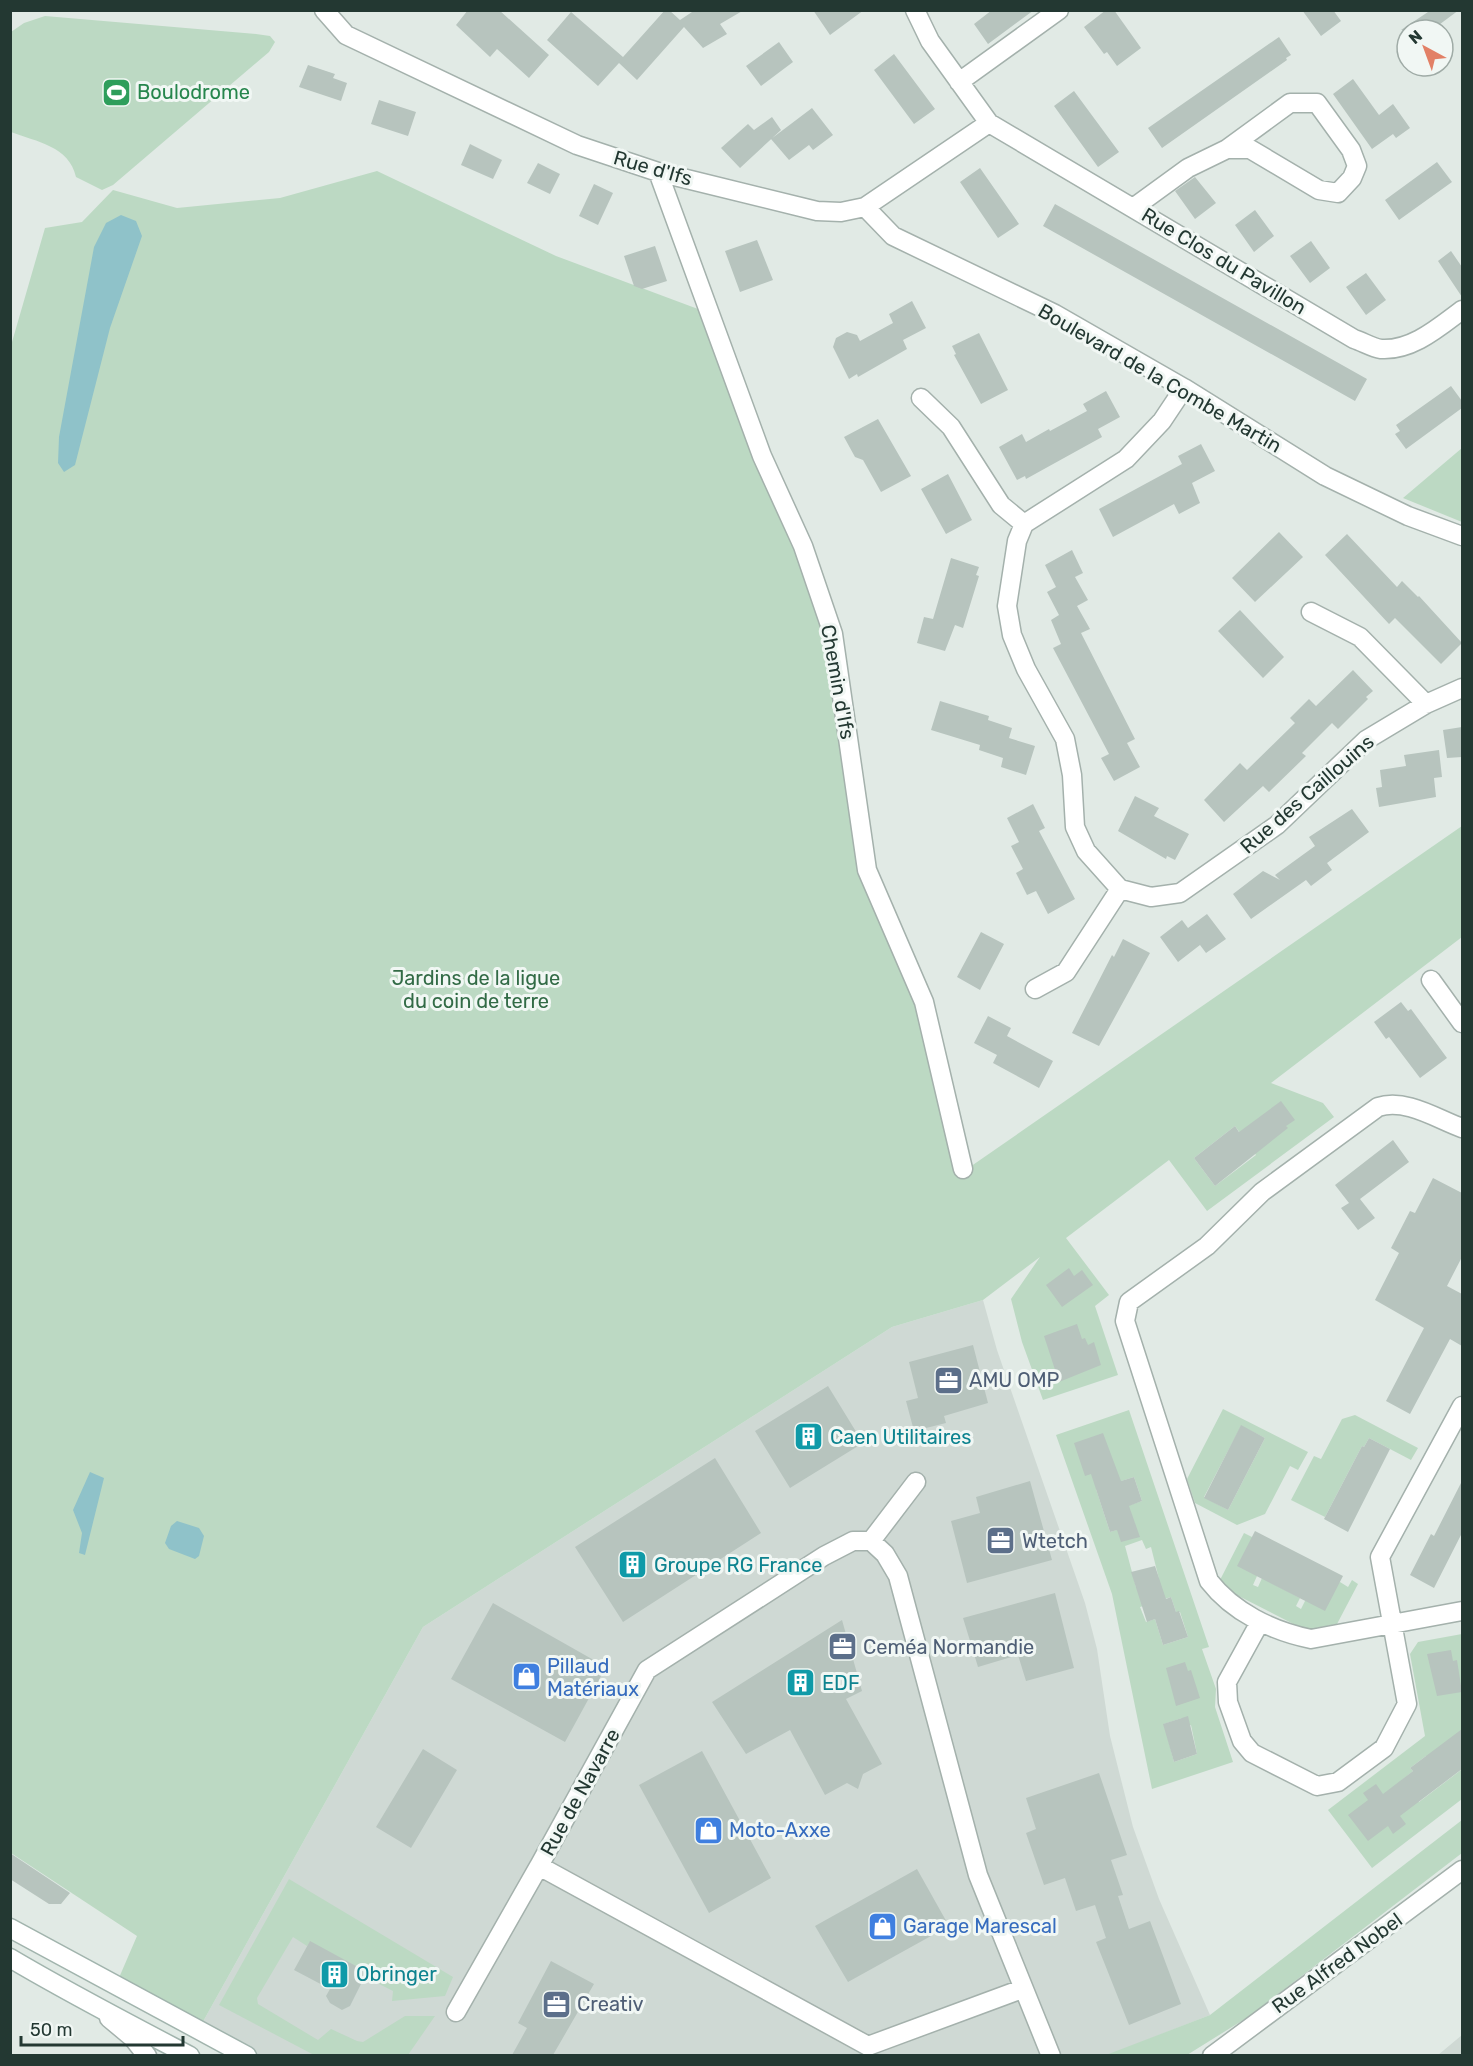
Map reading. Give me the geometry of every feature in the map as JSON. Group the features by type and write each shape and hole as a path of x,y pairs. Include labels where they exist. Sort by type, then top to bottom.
{"street":[{"name":"Rue d'Ifs","path":"324,10 346,35 577,145 658,172 818,211 841,212 866,207 989,123"},
{"path":"915,10 930,41 989,123"},
{"path":"959,82 1059,10"},
{"path":"1133,208 1188,168 1227,149 1290,102 1317,103 1351,150 1357,166 1352,178 1338,193 1319,190 1250,149 1227,149"},
{"name":"Rue Clos du Pavillon","path":"989,123 1354,339 1380,349 1400,347 1429,334 1462,310"},
{"name":"Chemin d'Ifs","path":"658,172 762,456 803,546 833,634 867,870 924,1002 963,1169"},
{"name":"Boulevard de la Combe Martin","path":"866,207 893,236 1055,314 1184,388 1325,476 1408,516 1462,536"},
{"path":"1035,989 1066,972 1120,889 1086,851 1075,827 1072,775 1065,739 1026,669 1012,635 1007,606 1017,541 1024,524 1126,459 1161,422 1184,388"},
{"path":"921,398 951,427 1001,505 1024,524"},
{"path":"1311,612 1360,637 1426,704"},
{"name":"Rue des Caillouins","path":"1120,889 1151,897 1180,892 1277,825 1366,740 1426,704 1462,688"},
{"path":"1431,980 1462,1023"},
{"path":"1462,1128 1408,1107 1390,1104 1378,1107 1262,1192 1207,1245 1130,1302 1125,1321 1209,1581 1223,1599 1260,1622 1290,1635 1311,1639 1462,1611"},
{"path":"1260,1622 1227,1682 1228,1702 1242,1741 1252,1753 1317,1786 1338,1782 1384,1748 1407,1704 1380,1557 1462,1406"},
{"path":"916,1482 871,1541 885,1554 898,1576 978,1875 1022,1989 1051,2055"},
{"name":"Rue de Navarre","path":"871,1541 853,1541 824,1556 647,1670 539,1866 868,2046 1022,1989"},
{"path":"456,2012 539,1866"},
{"name":"Rue Alfred Nobel","path":"1212,2055 1462,1870"},
{"path":"10,1928 247,2055"},
{"path":"10,1958 95,2008 133,2038 147,2055"},
{"path":"95,2008 128,2021 190,2055"}],"shaded area":[{"path":"983,1300 997,1350 1085,1603 1097,1649 1110,1736 1133,1827 1159,1899 1210,2015 1106,2056 233,2056 195,2036 423,1627 892,1327"},
{"path":"1462,2035 1462,2055 1438,2055"}],"green space":[{"name":"Boulodrome","path":"45,16 256,34 270,36 275,42 269,52 113,185 102,190 76,177 67,158 59,152 41,142 11,132 11,32 24,23"},
{"name":"Jardins de la ligue du coin de terre","path":"377,171 556,256 706,312 808,547 865,858 929,1001 967,1169 1462,826 1462,937 1271,1083 1323,1103 1334,1117 1207,1211 1169,1160 1066,1238 1109,1295 1095,1306 1118,1375 1043,1400 1022,1342 1011,1299 1040,1257 983,1300 892,1327 423,1627 195,2036 112,1994 137,1936 11,1853 10,349 45,228 82,222 113,190 177,208 280,198","holes":["1235,1126 1256,1155 1215,1186 1194,1158"]},
{"path":"1462,448 1462,522 1403,498"},
{"path":"1223,1409 1308,1452 1298,1470 1290,1466 1265,1514 1237,1525 1195,1503 1187,1479","holes":["1241,1426 1265,1438 1228,1510 1204,1497"]},
{"path":"1129,1410 1209,1647 1202,1649 1216,1689 1215,1707 1233,1762 1152,1789 1112,1594 1056,1435","holes":["1134,1477 1142,1501 1127,1506 1135,1524 1110,1532 1096,1489","1142,1540 1146,1549 1151,1547 1159,1579 1136,1587 1125,1546","1171,1597 1176,1612 1180,1612 1188,1637 1163,1645 1155,1619 1146,1622 1140,1607","1182,1718 1185,1727 1191,1725 1197,1754 1174,1762 1164,1724"]},
{"path":"1355,1415 1418,1448 1411,1460 1369,1438 1364,1447 1362,1446 1325,1517 1291,1500 1314,1456 1321,1459 1342,1419"},
{"path":"1244,1533 1252,1537 1257,1576 1253,1585 1258,1587 1262,1578 1300,1598 1296,1606 1301,1609 1305,1601 1340,1582 1348,1587 1352,1580 1358,1584 1337,1624 1305,1630 1223,1588 1220,1580"},
{"path":"1462,1634 1462,1799 1372,1868 1328,1810 1425,1736 1410,1654 1418,1642","holes":["1426,1756 1461,1770 1419,1802 1402,1780 1413,1771 1410,1768"]},
{"path":"1462,1820 1462,1853 1248,2017 1187,2055 1106,2055 1210,2015"},
{"path":"289,1879 453,1977 445,1996 392,2001 393,1991 365,1977 367,1972 310,1942 307,1946 293,1937 257,1998 258,2004 318,2040 331,2029 363,2042 405,2016 435,2016 408,2055 314,2055 219,2005"}],"water":[{"path":"121,215 136,221 142,236 110,328 75,465 64,472 58,463 59,437 94,247 106,223"},
{"path":"90,1472 104,1478 85,1555 79,1553 82,1533 73,1510"},
{"path":"177,1521 199,1528 204,1536 199,1556 195,1559 169,1549 165,1543 171,1526"}],"building":[{"path":"468,10 499,10 549,55 529,78 497,49 490,57 456,25"},
{"path":"665,10 669,10 680,20 695,10 744,10 720,24 727,34 703,48 684,27 637,80 619,63 598,86 547,40 571,12 623,57"},
{"path":"813,10 864,10 830,35"},
{"path":"992,10 1034,10 988,44 974,24"},
{"path":"1106,10 1114,10 1141,48 1117,66 1107,52 1104,54 1084,27"},
{"path":"1302,10 1333,10 1341,21 1321,36"},
{"path":"1431,10 1459,10 1448,18 1419,18"},
{"path":"1279,37 1291,55 1286,58 1287,60 1162,148 1148,128"},
{"path":"779,42 793,62 761,86 746,66"},
{"path":"894,54 935,109 914,124 874,70"},
{"path":"308,65 335,74 333,78 347,83 341,101 299,87"},
{"path":"1353,79 1379,115 1393,104 1410,128 1396,138 1393,134 1372,149 1333,94"},
{"path":"1074,91 1119,152 1098,167 1054,106"},
{"path":"379,100 416,112 408,136 371,124"},
{"path":"812,108 833,135 813,150 809,145 789,160 771,139"},
{"path":"772,117 781,130 740,168 721,148 748,124 754,130"},
{"path":"470,144 502,160 493,179 461,165"},
{"path":"1437,162 1452,182 1399,220 1385,200"},
{"path":"538,163 560,174 550,194 527,183"},
{"path":"980,168 1019,224 998,238 960,182"},
{"path":"1195,177 1216,203 1195,219 1175,191"},
{"path":"594,184 613,193 598,225 579,216"},
{"path":"1055,204 1367,379 1355,401 1043,226"},
{"path":"1255,210 1274,236 1254,252 1235,225"},
{"path":"757,240 773,280 740,292 725,251"},
{"path":"1311,241 1330,268 1310,283 1290,256"},
{"path":"655,246 667,281 642,289 634,286 624,256"},
{"path":"1451,251 1462,267 1462,297 1438,261"},
{"path":"1366,273 1386,300 1366,315 1346,287"},
{"path":"912,301 926,328 903,340 907,349 858,377 857,374 849,379 833,347 836,338 847,332 857,335 860,341 893,323 889,314"},
{"path":"979,333 1008,390 981,404 954,355 956,354 952,346"},
{"path":"1451,386 1462,401 1462,408 1406,449 1395,434 1400,431 1396,425"},
{"path":"1106,391 1120,417 1098,429 1102,437 1026,479 1025,476 1017,480 999,447 1022,434 1026,442 1049,429 1050,431 1087,411 1083,404"},
{"path":"878,419 911,476 881,492 863,460 855,457 844,437"},
{"path":"1201,444 1215,471 1192,483 1200,503 1179,514 1174,504 1113,537 1099,509 1182,464 1178,456"},
{"path":"948,474 972,520 946,534 921,489"},
{"path":"1279,532 1303,557 1255,602 1232,578"},
{"path":"1347,534 1397,587 1402,581 1419,596 1462,643 1441,664 1395,618 1389,624 1325,555"},
{"path":"1072,550 1083,573 1075,577 1088,600 1077,606 1090,629 1081,633 1135,739 1127,743 1140,767 1114,781 1101,758 1109,754 1053,648 1061,644 1051,620 1059,615 1047,592 1056,587 1045,565"},
{"path":"951,558 979,567 976,575 979,576 963,628 955,625 945,651 917,643 924,617 933,619"},
{"path":"1240,610 1284,657 1263,678 1218,631"},
{"path":"1353,670 1373,691 1366,697 1368,699 1338,729 1332,723 1302,753 1306,756 1269,792 1263,786 1224,822 1204,800 1240,763 1247,770 1295,723 1290,718 1309,699 1316,706"},
{"path":"940,701 989,716 988,720 1012,728 1009,738 1035,746 1026,775 1001,767 1003,758 979,750 980,745 931,730"},
{"path":"1462,727 1462,757 1447,758 1443,730"},
{"path":"1439,750 1442,777 1434,778 1436,797 1379,807 1376,788 1382,787 1380,770 1406,766 1404,755"},
{"path":"1135,796 1159,808 1154,816 1189,834 1175,860 1167,856 1166,859 1118,831"},
{"path":"1033,804 1045,828 1039,831 1075,899 1048,914 1036,891 1027,895 1016,873 1023,869 1011,846 1019,842 1007,818"},
{"path":"1352,809 1369,832 1327,863 1332,870 1311,886 1306,880 1251,919 1233,894 1263,871 1280,880 1275,875 1315,846 1309,837"},
{"path":"1207,914 1226,939 1206,953 1200,945 1178,962 1160,937 1182,920 1188,928"},
{"path":"981,932 1004,944 980,990 957,977"},
{"path":"1123,939 1150,953 1099,1046 1072,1033 1112,955 1114,957"},
{"path":"1401,1002 1408,1011 1411,1009 1447,1058 1420,1078 1389,1037 1386,1039 1374,1022"},
{"path":"988,1016 1011,1028 1007,1036 1053,1061 1039,1088 993,1063 997,1055 974,1043"},
{"path":"1281,1101 1295,1120 1215,1186 1194,1158 1235,1126 1239,1132"},
{"path":"1393,1140 1409,1162 1360,1199 1375,1218 1358,1230 1341,1208 1349,1203 1335,1185"},
{"path":"1433,1178 1462,1193 1462,1257 1447,1286 1462,1294 1462,1346 1450,1339 1410,1414 1386,1401 1424,1328 1375,1300 1399,1253 1391,1248 1410,1211 1415,1213"},
{"path":"1069,1268 1074,1276 1082,1270 1093,1285 1062,1307 1046,1285"},
{"path":"1077,1324 1082,1339 1085,1338 1088,1345 1094,1342 1101,1365 1059,1382 1044,1336"},
{"name":"AMU OMP","path":"973,1345 988,1403 944,1416 946,1423 914,1431 906,1401 918,1398 909,1362"},
{"name":"Caen Utilitaires","path":"828,1386 863,1443 790,1488 755,1431"},
{"path":"1241,1425 1265,1438 1228,1510 1204,1498"},
{"path":"1103,1433 1121,1481 1134,1477 1142,1501 1129,1506 1140,1537 1121,1542 1117,1530 1110,1532 1091,1474 1085,1476 1074,1443"},
{"path":"1369,1438 1390,1449 1348,1532 1324,1519 1362,1446 1364,1447"},
{"path":"715,1458 761,1533 623,1622 575,1547"},
{"name":"Wtetch","path":"1030,1481 1052,1560 967,1583 951,1521 980,1513 976,1497"},
{"path":"1462,1481 1462,1533 1434,1588 1410,1575 1431,1534 1434,1536"},
{"path":"1255,1531 1343,1576 1325,1611 1237,1566"},
{"path":"1155,1566 1166,1599 1171,1597 1176,1612 1179,1611 1188,1637 1163,1645 1155,1619 1147,1622 1131,1572"},
{"path":"1055,1593 1074,1668 1026,1681 1018,1655 978,1667 963,1618"},
{"name":"Pillaud Matériaux","path":"493,1603 606,1667 565,1742 451,1679"},
{"name":"EDF","path":"842,1620 862,1691 846,1699 882,1764 863,1774 858,1789 847,1783 825,1795 790,1730 746,1754 712,1702"},
{"path":"1451,1650 1453,1661 1457,1660 1462,1692 1437,1696 1427,1654"},
{"path":"1185,1662 1188,1671 1191,1670 1200,1698 1176,1706 1166,1668"},
{"path":"1188,1716 1197,1754 1174,1762 1163,1724"},
{"path":"1462,1729 1462,1769 1400,1816 1406,1824 1393,1834 1388,1826 1368,1841 1348,1815 1368,1800 1363,1793 1376,1784 1383,1794 1413,1771 1410,1768"},
{"path":"423,1749 457,1770 411,1848 376,1827"},
{"name":"Moto-Axxe","path":"702,1751 771,1878 709,1913 639,1785"},
{"path":"1099,1773 1127,1855 1111,1860 1123,1895 1118,1896 1129,1929 1150,1921 1181,2004 1129,2025 1096,1942 1106,1938 1095,1905 1076,1911 1065,1878 1044,1885 1026,1833 1036,1829 1026,1798"},
{"path":"10,1853 70,1893 61,1904 49,1904 10,1879"},
{"name":"Garage Marescal","path":"917,1869 949,1926 848,1982 815,1926"},
{"name":"Obringer","path":"310,1941 367,1972 350,2006 342,2010 330,2003 326,1996 330,1989 294,1970"},
{"name":"Creativ","path":"551,1961 594,1984 553,2055 512,2055 527,2028 518,2023"}],"place":[{"name":"Boulodrome","path":"116,92"},
{"name":"AMU OMP","path":"948,1380"},
{"name":"Caen Utilitaires","path":"809,1437"},
{"name":"Wtetch","path":"1001,1541"},
{"name":"Groupe RG France","path":"633,1565"},
{"name":"Ceméa Normandie","path":"842,1647"},
{"name":"Pillaud Matériaux","path":"526,1677"},
{"name":"EDF","path":"801,1683"},
{"name":"Moto-Axxe","path":"708,1830"},
{"name":"Garage Marescal","path":"882,1926"},
{"name":"Obringer","path":"335,1974"},
{"name":"Creativ","path":"556,2004"}]}
